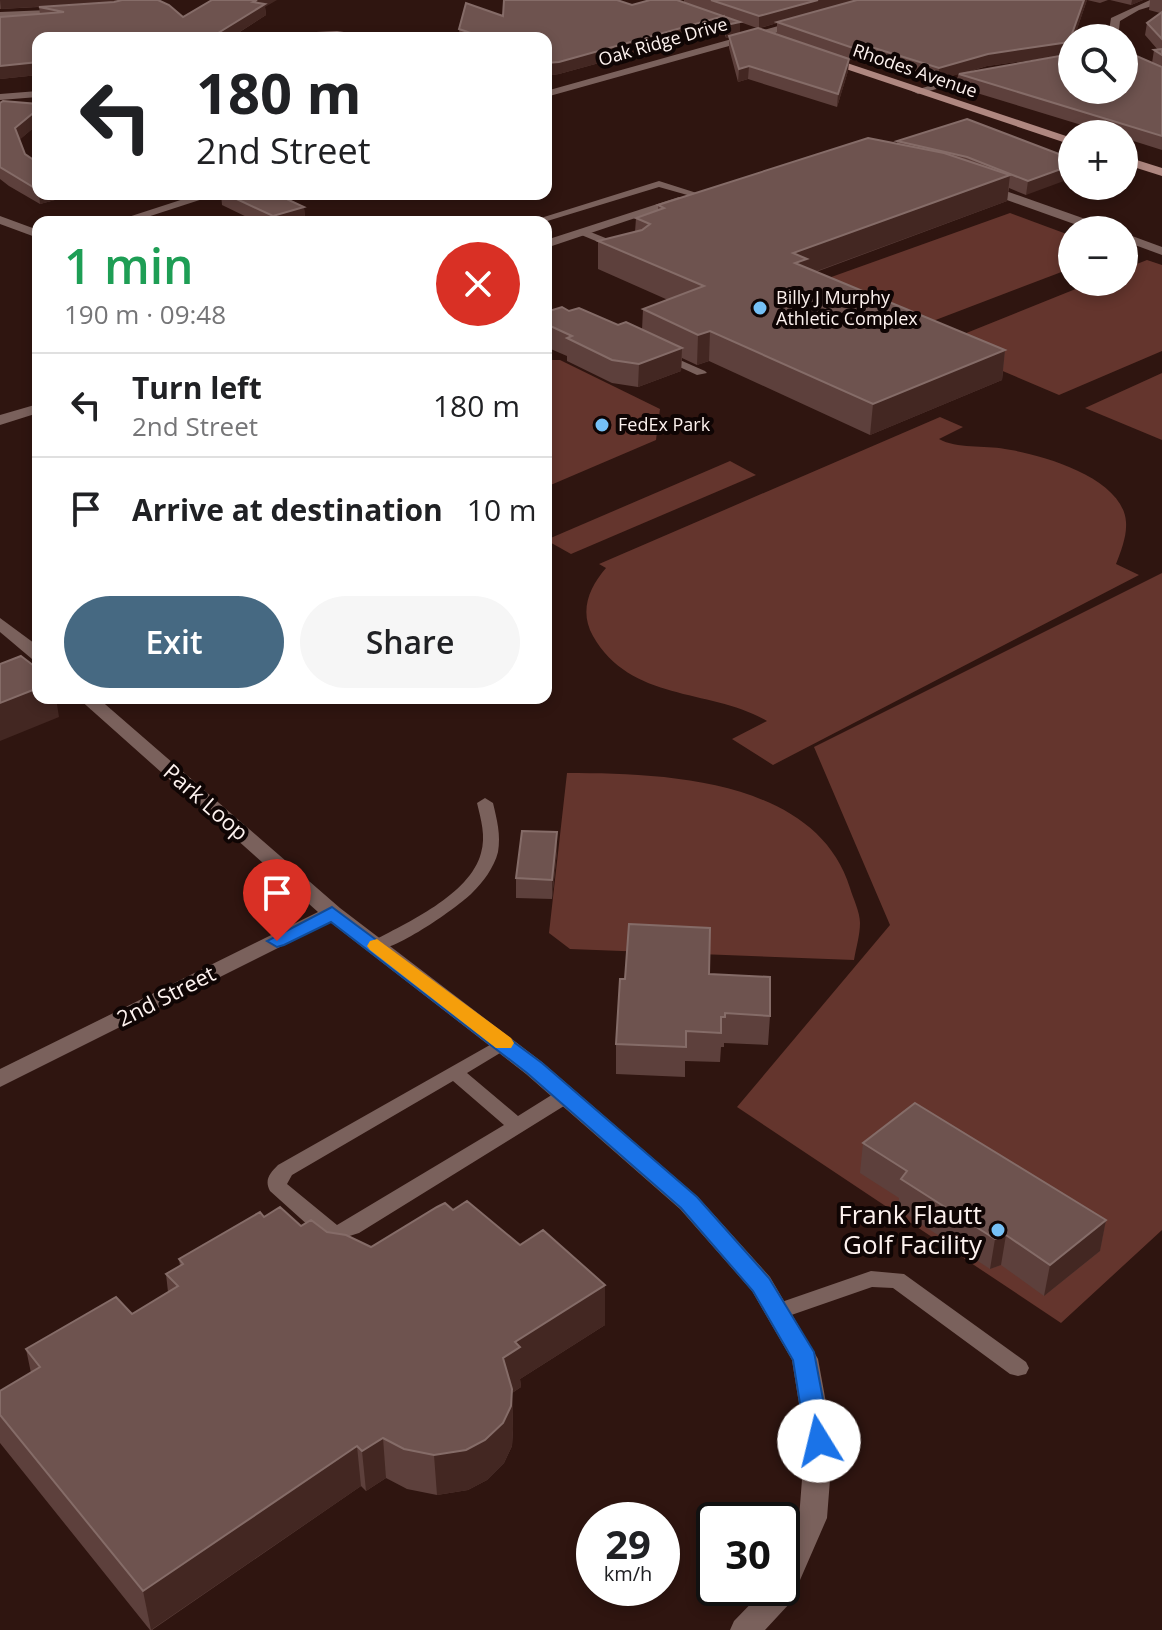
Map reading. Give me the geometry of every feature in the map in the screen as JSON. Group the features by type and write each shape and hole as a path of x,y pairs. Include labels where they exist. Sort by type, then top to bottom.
{"main road":[{"path":"727,25 785,45"},
{"name":"Rhodes Avenue","path":"815,55 1058,137"},
{"path":"1138,164 1162,172"}],"street":[{"path":"1115,24 1115,20 1135,8 1160,0"},
{"path":"0,15 87,10"},
{"name":"Oak Ridge Drive","path":"552,92 812,19"},
{"path":"1025,65 1058,61"},
{"path":"918,91 1000,70"},
{"path":"0,97 32,94"},
{"path":"966,181 1064,216"},
{"path":"552,242 713,190"},
{"path":"139,216 192,200"},
{"path":"0,220 32,232"},
{"path":"1138,242 1162,251"},
{"path":"0,420 32,410"},
{"path":"0,623 32,650"},
{"name":"Park Loop","path":"94,704 332,913 504,1043 689,1203 761,1284 805,1359 819,1441 813,1518 780,1594 745,1630"},
{"name":"2nd Street","path":"0,1079 332,913"}],"lane":[{"path":"552,216 659,184 698,195"},
{"path":"583,232 636,255"},
{"path":"646,348 701,373"},
{"path":"377,946 442,908 477,880 486,866 495,834 485,803"},
{"path":"504,1043 285,1170 278,1177 277,1186 327,1231 337,1233 352,1228 565,1096"},
{"path":"454,1072 517,1126"},
{"path":"777,1312 871,1279 897,1280 1018,1368"}],"shaded area":[{"path":"1010,213 1058,231 1058,273 912,329 809,285"},
{"path":"1147,260 1162,265 1162,351 1059,395 939,344 1058,296 1138,296 1138,264"},
{"name":"FedEx Park","path":"552,360 560,360 660,409 656,440 552,484"},
{"path":"1162,373 1162,440 1085,408"},
{"path":"940,417 963,427 939,439 946,442 1038,456 1096,480 1111,492 1121,506 1126,522 1125,538 1116,564 1139,575 773,765 732,739 767,721 722,703 650,684 628,673 609,658 593,636 586,609 591,592 606,568 599,564"},
{"path":"730,461 756,475 571,554 552,543 552,537"},
{"path":"1162,573 1162,1230 1061,1323 737,1107 890,925 814,747"},
{"path":"567,773 689,780 731,789 771,803 805,824 832,851 858,910 859,937 854,960 570,949 549,933"}],"building":[{"path":"158,0 183,17 212,0 257,0 253,2 265,4 220,32 32,32 32,63 0,66 0,17 64,12 39,7"},
{"path":"504,0 617,0 632,5 650,0 677,0 723,16 552,63 552,32 468,32 459,29 466,3 503,16"},
{"path":"711,0 818,0 759,16"},
{"path":"857,0 1084,0 1075,24 1058,24 1058,44 988,54 939,68 855,42 853,48 777,22"},
{"path":"1162,12 1162,39 1147,23"},
{"path":"724,16 740,22 726,25"},
{"path":"758,28 849,59 838,94 749,66 739,69 729,36"},
{"path":"1058,56 1058,104 1138,104 1138,57 1162,67 1162,136 1138,129 1138,120 1110,120 959,74"},
{"path":"0,103 32,103 32,114 15,128 25,154 32,159 32,186 0,167"},
{"path":"967,119 1058,154 1058,170 1028,181 967,157 897,141"},
{"name":"Billy J Murphy Athletic Complex","path":"868,138 944,153 1010,175 793,253 807,259 795,263 1005,350 873,404 710,331 698,335 643,309 704,286 598,241 642,230 650,224 636,218 664,208 658,205"},
{"path":"239,200 289,200 304,207 273,216"},
{"path":"579,308 618,325 626,322 682,348 639,364 612,360 567,338 572,336 552,327 552,310"},
{"path":"21,656 32,664 32,690 0,703 0,664"},
{"path":"522,831 557,832 552,880 516,878"},
{"path":"629,924 710,928 709,974 770,977 770,1016 725,1013 725,1017 721,1017 721,1033 686,1031 686,1047 616,1044 620,979 625,979"},
{"path":"915,1103 1106,1220 1050,1265 1006,1235 995,1239 901,1179 907,1171 863,1143"},
{"path":"467,1201 520,1245 543,1230 605,1285 515,1342 520,1347 503,1358 512,1389 511,1406 503,1423 485,1440 466,1450 434,1455 404,1449 383,1438 362,1451 357,1446 143,1591 0,1415 0,1391 40,1367 26,1349 116,1297 132,1314 178,1286 166,1274 183,1264 179,1259 260,1212 264,1217 280,1207 301,1226 311,1220 327,1232 346,1235 371,1247 445,1203 453,1210"}],"slow traffic":[{"path":"377,946 504,1043"}],"place":[{"name":"Billy J Murphy Athletic Complex","path":"760,308"},
{"name":"FedEx Park","path":"602,425"},
{"name":"Frank Flautt Golf Facility","path":"998,1230"}],"route":[{"path":"277,941 332,913 394,957 534,1068 689,1203 761,1284 805,1359 819,1441"}]}
